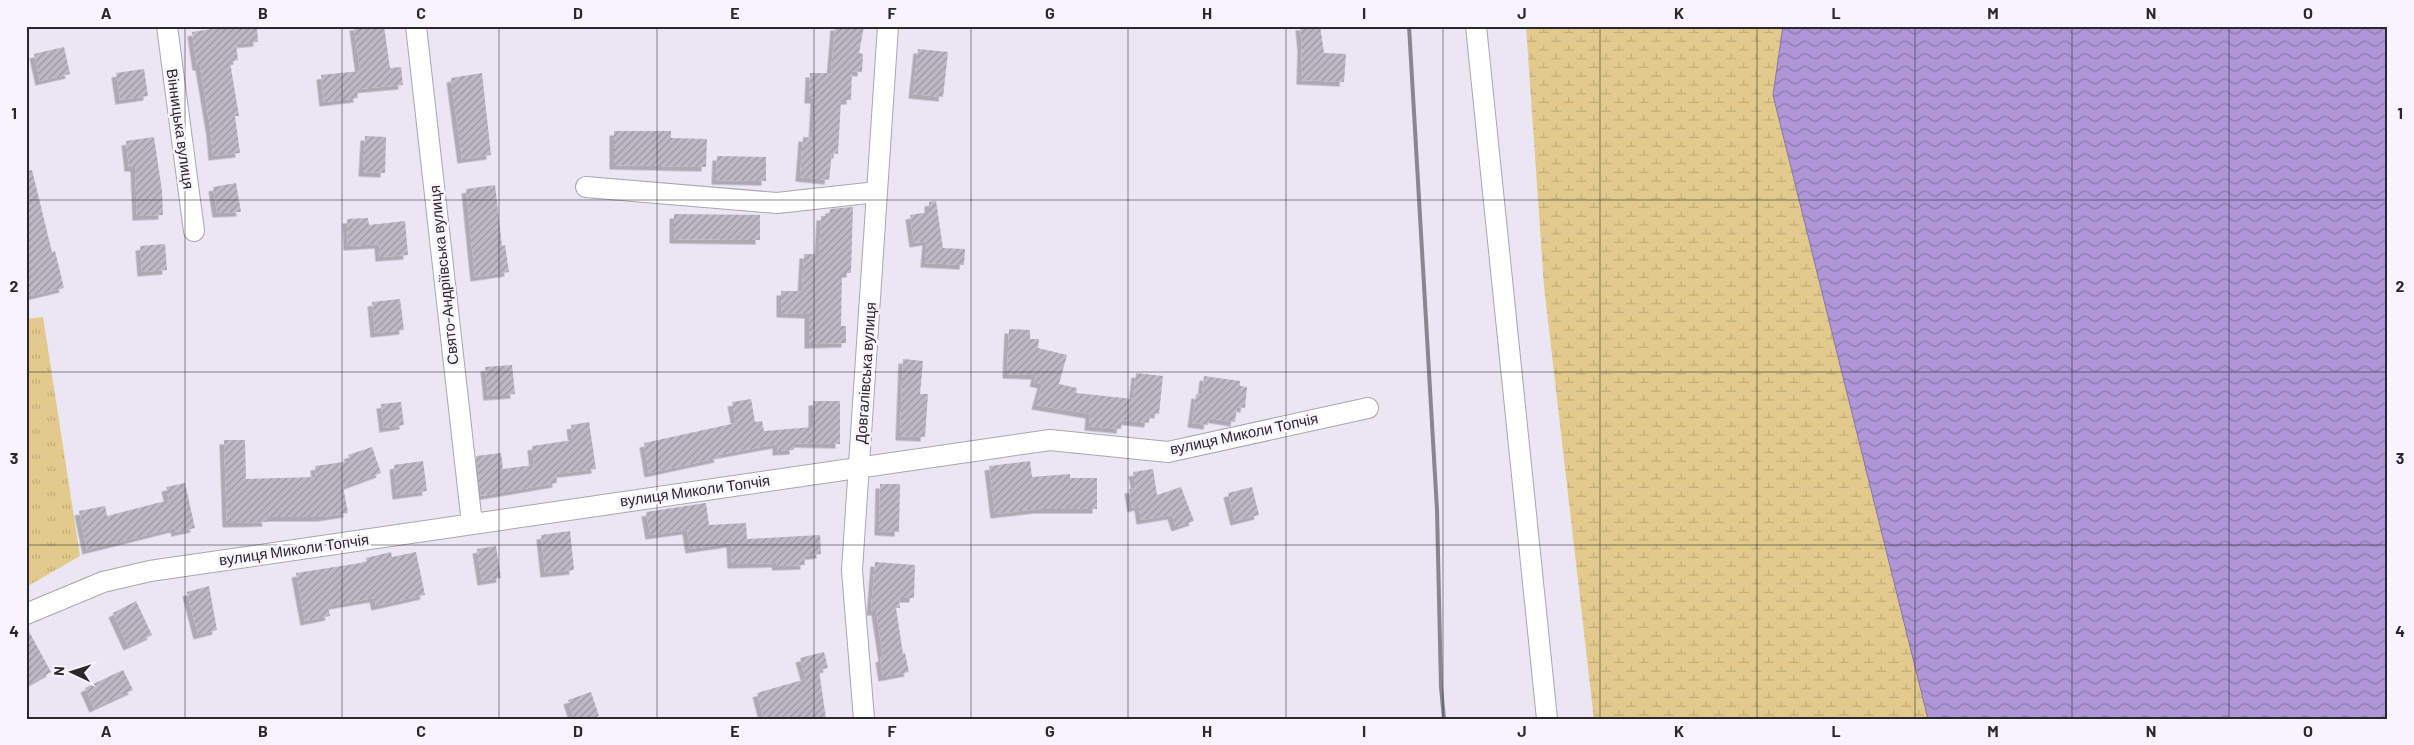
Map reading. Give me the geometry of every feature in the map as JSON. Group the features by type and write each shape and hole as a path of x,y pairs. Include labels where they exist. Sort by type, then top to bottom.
{"street":[{"name":"Вінницька вулиця","path":"167,26 194,231"},
{"name":"Свято-Андріївська вулиця","path":"416,26 472,524"},
{"name":"Довгалівська вулиця","path":"864,719 852,570 888,26"},
{"path":"1476,26 1548,719"},
{"path":"586,186 777,204 877,192"},
{"name":"вулиця Миколи Топчія","path":"26,614 103,582 150,571 1050,440 1168,452 1368,408"}],"green space":[{"path":"1526,26 1783,26 1773,95 1928,719 1594,719 1544,286"},
{"path":"43,317 80,556 26,587 26,319"}],"water":[{"path":"1783,26 2388,26 2388,719 1928,719 1773,95"}],"building":[{"path":"231,26 257,26 258,42 236,44 238,60 230,62 239,116 235,116 240,153 213,156 200,66 197,66 192,32"},
{"path":"354,26 384,26 390,68 401,67 403,85 357,89 358,98 324,102 321,75 360,71"},
{"path":"835,26 864,26 859,53 863,54 862,72 852,71 851,100 841,100 838,154 832,153 829,180 800,177 803,137 813,138 815,99 809,99 810,73 831,73"},
{"path":"1300,26 1320,26 1324,53 1346,54 1344,82 1301,80 1302,47"},
{"path":"64,47 70,74 40,81 34,54"},
{"path":"918,49 948,52 943,97 913,94"},
{"path":"144,69 148,96 120,100 116,73"},
{"path":"482,73 491,155 462,159 451,78"},
{"path":"614,131 671,131 671,138 707,139 706,167 614,165"},
{"path":"365,136 386,137 385,173 363,172"},
{"path":"154,137 162,191 163,215 137,216 135,167 129,167 126,141"},
{"path":"717,156 766,157 766,181 716,180"},
{"path":"32,170 52,252 55,251 64,288 31,296 26,278 26,171"},
{"path":"236,183 241,212 217,213 213,187"},
{"path":"495,185 502,246 505,245 509,272 475,277 466,189"},
{"path":"936,201 943,248 965,249 964,265 925,263 927,241 914,243 910,215 929,212 929,202"},
{"path":"853,207 851,273 842,273 841,326 846,326 846,343 809,344 809,314 781,313 781,291 802,291 804,254 819,254 821,216 829,216 830,209"},
{"path":"674,214 760,215 760,240 674,239"},
{"path":"368,218 369,225 405,221 408,255 380,257 379,244 348,246 347,219"},
{"path":"165,244 167,270 142,272 140,246"},
{"path":"400,299 404,330 375,333 372,302"},
{"path":"1009,329 1030,330 1030,339 1039,339 1038,348 1067,355 1059,384 1077,388 1076,393 1133,399 1136,373 1163,376 1159,414 1150,413 1149,423 1122,420 1121,429 1089,426 1090,414 1036,405 1042,384 1034,382 1036,375 1007,374"},
{"path":"903,359 923,361 920,394 928,394 925,437 900,436"},
{"path":"512,365 515,394 488,396 485,367"},
{"path":"1204,376 1240,381 1240,386 1247,387 1245,408 1237,407 1235,422 1209,418 1208,425 1192,423 1196,394 1202,395"},
{"path":"751,399 755,422 762,421 764,431 813,427 813,401 840,401 840,444 794,443 794,450 777,451 777,444 718,455 719,458 649,473 644,443 736,423 732,402"},
{"path":"401,402 404,425 384,428 381,404"},
{"path":"589,422 596,469 556,474 557,483 481,496 476,456 501,453 503,469 534,465 532,446 573,440 571,425"},
{"path":"224,440 245,440 246,479 316,477 315,466 351,461 348,455 372,447 381,473 343,487 348,513 322,517 266,517 267,522 227,523"},
{"path":"423,461 427,491 397,495 394,465"},
{"path":"1030,461 1032,477 1070,474 1070,478 1097,478 1097,509 1039,509 995,514 989,466"},
{"path":"1153,469 1157,495 1181,487 1194,521 1176,527 1172,515 1141,520 1139,506 1132,508 1129,489 1136,488 1133,472"},
{"path":"185,483 195,528 176,532 175,528 87,550 79,511 105,506 107,516 169,500 166,487"},
{"path":"880,484 900,484 899,532 879,531"},
{"path":"1252,487 1259,515 1235,521 1228,493"},
{"path":"706,503 709,525 746,523 747,539 820,535 821,554 804,556 805,565 777,566 776,563 732,564 731,543 690,549 687,530 650,535 646,512"},
{"path":"570,531 574,570 545,573 541,535"},
{"path":"496,546 501,578 482,581 477,549"},
{"path":"391,552 392,557 416,552 425,595 376,606 374,598 328,606 330,616 305,621 296,573 367,562 366,558"},
{"path":"875,562 915,565 914,598 899,598 900,608 896,608 903,654 905,653 909,672 883,677 880,658 883,657 876,611 871,611"},
{"path":"209,586 217,630 198,635 187,592"},
{"path":"136,601 152,635 128,646 113,613"},
{"path":"26,626 51,672 26,686"},
{"path":"824,652 828,668 819,670 826,719 764,719 757,693 806,679 800,658"},
{"path":"123,670 133,690 94,708 85,688"},
{"path":"591,692 599,716 591,719 574,719 568,700"}],"railway":[{"path":"1409,26 1437,510 1441,687 1444,719"}]}
